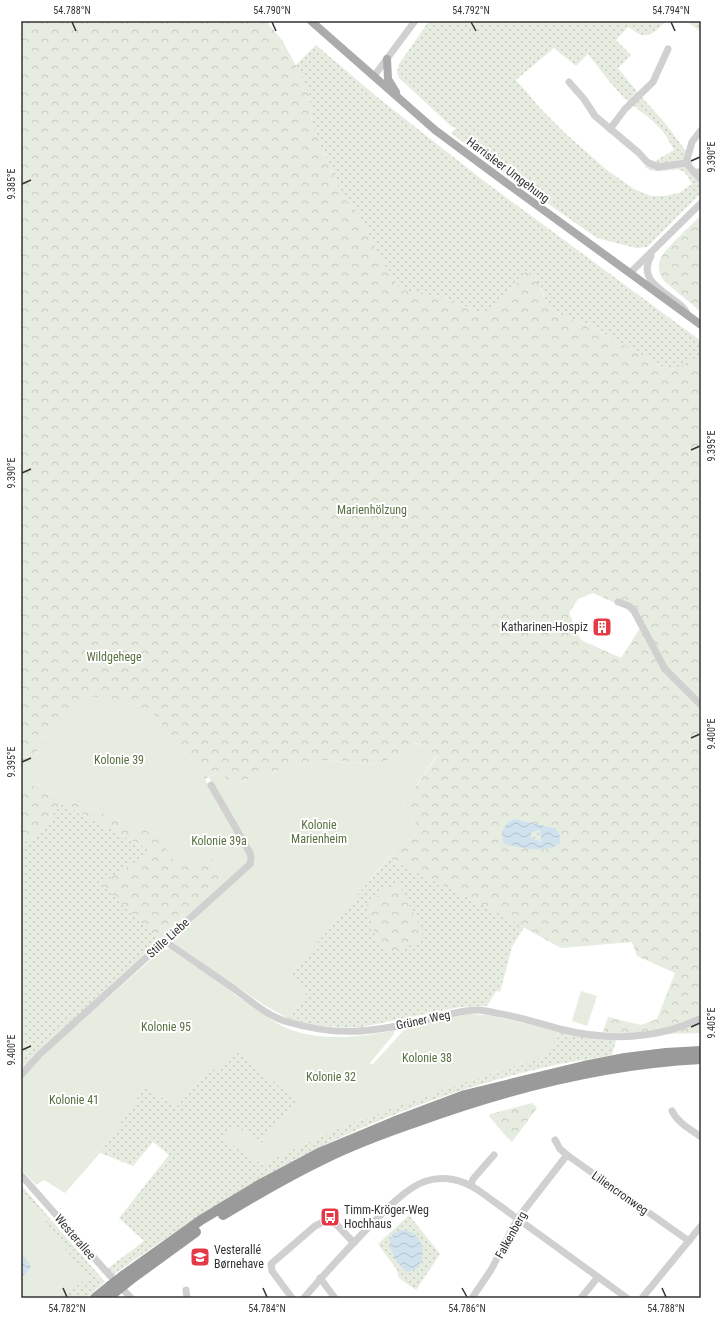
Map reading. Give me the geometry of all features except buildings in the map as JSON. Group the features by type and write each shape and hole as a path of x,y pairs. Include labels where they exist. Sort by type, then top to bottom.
{"highway":[{"path":"96,1298 111,1292 201,1220 259,1184 321,1152 393,1122 466,1095 584,1066 639,1056 701,1051"},
{"path":"127,1278 206,1224 264,1190 325,1158 396,1129 468,1103 585,1074 626,1066 701,1059"}],"main road":[{"name":"Harrisleer Umgehung","path":"311,21 435,130 701,325"},
{"path":"387,59 388,79 400,98"}],"street":[{"path":"374,76 415,21"},
{"path":"610,129 625,109 654,82 668,49"},
{"path":"569,82 584,99 595,116 639,153 647,162 654,166 663,167 686,163"},
{"path":"686,163 692,142 701,130"},
{"path":"686,163 701,180"},
{"path":"630,273 701,203"},
{"path":"654,250 648,260 647,267 652,282 655,286 680,304 690,317"},
{"path":"618,602 629,606 634,611 665,669 701,704"},
{"name":"Stille Liebe","path":"21,1075 40,1054 250,864 250,853 211,785"},
{"name":"Grüner Weg","path":"165,941 264,1011 286,1022 321,1030 342,1032 364,1031 399,1026 459,1012 478,1010 516,1017 562,1030 610,1037 643,1036 688,1024 701,1018"},
{"path":"672,1111 675,1118 701,1137"},
{"name":"Liliencronweg","path":"555,1140 560,1149 567,1155 689,1241"},
{"path":"470,1185 473,1179 494,1155"},
{"name":"Falkenberg","path":"472,1298 491,1270 518,1218 567,1155"},
{"name":"Westerallee","path":"21,1174 130,1298"},
{"path":"304,1298 320,1278 354,1242 399,1198 423,1182 446,1178 454,1179 470,1185 518,1218 627,1298"},
{"path":"292,1298 272,1271 271,1264 273,1261 315,1226 325,1221 336,1225 354,1242"},
{"path":"642,1298 701,1226"},
{"path":"581,1298 598,1277"},
{"path":"320,1278 334,1298"},
{"path":"186,1290 187,1298"}],"green space":[{"name":"Marienhölzung","path":"21,21 266,21 282,40 307,86 312,125 343,198 356,210 393,281 405,291 447,299 476,311 486,312 498,305 504,299 526,271 536,279 546,302 554,312 593,327 663,367 674,369 701,355 701,1033 640,1035 603,1032 608,1017 641,1025 657,1019 675,973 637,956 632,942 561,948 487,907 388,858 416,824 403,804 437,756 414,742 382,764 321,760 227,785 222,770 205,779 150,710 21,776","holes":["593,593 631,610 640,628 621,658 581,640 569,613 578,599","513,819 555,828 545,850 509,821"]},
{"path":"429,21 666,21 654,32 647,35 639,34 628,27 616,40 631,55 618,68 665,123 691,158 695,169 701,167 701,193 647,247 636,248 597,238 507,175 451,133 456,128 451,126 399,78 397,73 399,64","holes":["554,48 576,66 588,54 618,91 654,122 664,133 674,150 645,167 656,171 682,171 686,174 692,184 679,193 664,196 651,196 634,189 608,171 566,134 541,109 516,80"]},
{"path":"686,21 699,21 701,23 701,32"},
{"path":"316,45 377,97 484,181 701,341 701,355 678,368 674,369 663,367 593,327 554,312 546,302 542,291 526,271 504,299 498,305 486,312 476,311 447,299 405,292 393,282 356,210 343,198 312,125 309,94 296,65"},
{"path":"701,215 701,312 664,281 660,274 659,265 660,260 666,250"},
{"name":"Kolonie 39","path":"83,694 150,710 205,779 248,854 248,863 222,886 212,858 179,868 156,834 21,781 21,776 44,740"},
{"name":"Kolonie Marienheim","path":"413,742 437,755 403,804 416,824 290,975 308,990 289,1019 264,1005 174,943 174,938 251,866 253,854 209,777 222,770 227,785 321,760 382,764"},
{"path":"21,781 156,834 159,837 212,858 222,886 161,941 101,884 152,851 61,803 39,834 21,844"},
{"path":"61,803 152,851 161,941 21,1069 21,844 39,834"},
{"path":"538,830 543,840 541,842 532,838 530,835 530,833"},
{"path":"388,858 524,927 512,947 500,992 496,991 487,1006 460,1007 362,1027 312,1025 289,1019 308,990 289,976"},
{"path":"399,884 423,932 418,942 389,954 376,939 367,905 386,889"},
{"path":"170,949 263,1014 289,1029 315,1036 329,1037 369,1035 395,1030 394,1034 370,1063 372,1065 405,1029 411,1025 469,1014 488,1015 562,1032 542,1057 461,1083 338,1128 261,1165 259,1162 223,1139 236,1126 261,1144 297,1101 238,1051 218,1073 211,1067 176,1107 145,1086 100,1153 65,1193 44,1180 36,1185 21,1169 21,1077 44,1054 162,950"},
{"path":"581,991 597,996 587,1026 572,1021"},
{"path":"562,1032 604,1040 616,1040 612,1055 555,1065 521,1073 452,1093 385,1118 320,1147 243,1189 199,1216 113,1275 107,1269 144,1241 119,1218 169,1155 153,1142 133,1166 100,1153 145,1086 176,1107 211,1067 218,1072 238,1051 297,1101 261,1144 236,1126 224,1139 259,1162 261,1165 338,1128 461,1083 542,1057"},
{"path":"532,1103 537,1108 512,1142 489,1116 490,1114"},
{"path":"21,1185 105,1282 86,1298 63,1298 87,1277 46,1225 46,1221 21,1190"},
{"path":"21,1190 46,1221 46,1225 88,1277 63,1298 21,1298"},
{"path":"409,1215 440,1254 416,1290 399,1278 397,1270 378,1244"}],"water":[{"path":"514,819 555,828 560,836 560,843 547,849 533,849 504,844 502,836 503,829 510,821","holes":["539,830 541,842 532,838 530,835 530,833"]},
{"path":"401,1230 414,1234 418,1238 423,1250 421,1262 418,1267 407,1272 397,1261 392,1252 390,1242 392,1236"},
{"path":"21,1256 26,1258 31,1267 25,1275 21,1276"}],"place":[{"name":"Katharinen-Hospiz","path":"602,627"},
{"name":"Timm-Kröger-Weg Hochhaus","path":"330,1217"},
{"name":"Vesterallé Børnehave","path":"200,1257"}],"park label":[{"name":"Wildgehege","path":"114,657"},
{"name":"Kolonie 39a","path":"219,841"},
{"name":"Kolonie 95","path":"166,1027"},
{"name":"Kolonie 38","path":"427,1058"},
{"name":"Kolonie 32","path":"331,1077"},
{"name":"Kolonie 41","path":"74,1100"}]}
